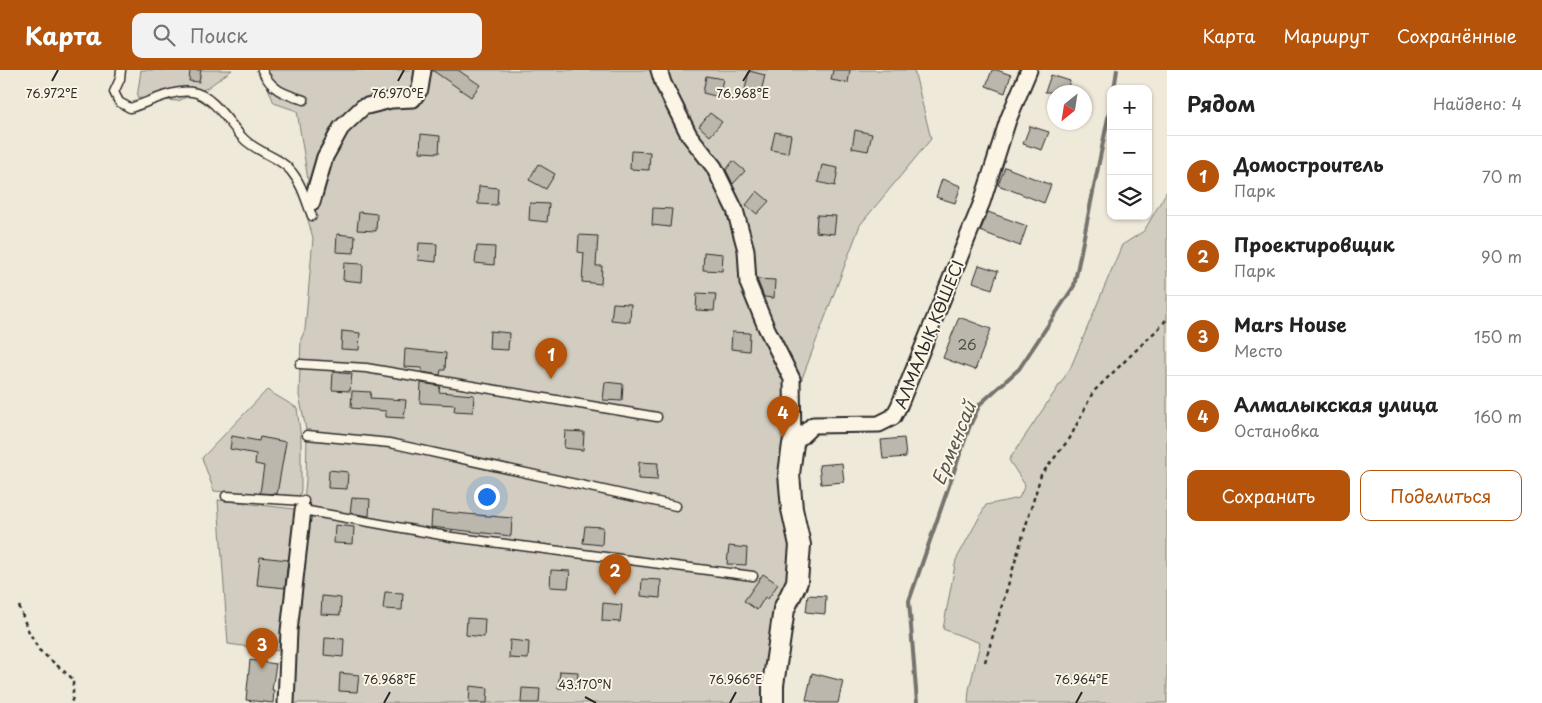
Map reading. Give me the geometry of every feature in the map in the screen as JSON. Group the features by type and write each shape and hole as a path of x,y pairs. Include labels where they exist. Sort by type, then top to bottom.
{"street":[{"path":"312,209 325,157 341,128 363,107 391,100 413,99 420,89 423,70"},
{"path":"659,70 663,83 689,135 714,167 735,210 746,250 748,283 766,327 792,379 793,444 789,474 792,510 800,545 797,582 784,609 775,668 773,703"},
{"name":"АЛМАЛЫҚ КӨШЕСІ","path":"793,444 813,425 879,424 893,417 978,211 1008,120 1029,70"},
{"path":"286,703 289,631 304,506"}],"lane":[{"path":"121,70 120,79 114,92 119,102 130,108 180,92 193,92 208,99 250,146 280,161 293,173 312,209"},
{"path":"262,70 266,80 282,94 304,100"},
{"path":"300,364 366,368 657,417"},
{"path":"307,435 390,443 676,506"},
{"path":"226,496 304,506 452,537 753,576"}],"path":[{"path":"985,662 1041,475 1070,438 1093,392 1167,318"},
{"path":"19,606 27,628 40,650 73,679 74,696 71,703"}],"shaded area":[{"path":"141,70 232,70 207,88 178,101 137,98"},
{"path":"261,70 914,70 931,139 860,225 781,434 800,545 773,703 286,703 288,652 228,644 218,500 303,510 306,480 307,435 299,395 301,339 305,330 313,238 305,209 308,180 297,111 274,103"},
{"path":"1167,191 1167,703 968,703 969,690 980,643 943,629 956,560 986,505 1019,498 1025,485 1009,460 1070,369 1122,245 1144,231"},
{"path":"267,390 297,408 301,439 301,490 299,498 214,491 202,458"}],"building":[{"path":"190,70 201,70 199,82 189,81"},
{"path":"432,70 458,70 480,85 471,97"},
{"path":"833,70 850,70 848,83 831,80"},
{"path":"992,70 1011,75 1005,93 986,86"},
{"path":"749,71 765,75 761,92 745,89"},
{"path":"1051,75 1070,81 1069,85 1047,85"},
{"path":"706,76 723,79 719,97 703,93"},
{"path":"710,113 722,122 710,136 699,126"},
{"path":"1030,126 1049,132 1042,150 1023,144"},
{"path":"855,130 872,134 868,151 852,148"},
{"path":"775,132 791,135 788,153 771,150"},
{"path":"421,134 440,136 439,153 420,152"},
{"path":"631,151 650,152 649,170 630,169"},
{"path":"733,161 745,171 733,184 726,170"},
{"path":"538,164 555,174 546,189 529,180"},
{"path":"822,165 838,168 835,186 818,182"},
{"path":"1005,167 1051,185 1044,203 998,185"},
{"path":"942,179 961,186 955,203 936,197"},
{"path":"479,186 498,188 497,205 478,204"},
{"path":"757,191 769,201 757,214 746,205"},
{"path":"530,203 549,204 547,222 529,220"},
{"path":"653,208 672,209 670,227 652,225"},
{"path":"359,212 377,214 376,231 357,230"},
{"path":"988,212 1027,226 1020,246 980,231"},
{"path":"817,215 836,216 834,234 816,232"},
{"path":"337,234 355,236 354,253 336,252"},
{"path":"579,235 598,236 596,266 602,266 601,284 582,282 584,253 578,252"},
{"path":"419,243 437,244 436,262 418,260"},
{"path":"477,246 495,247 494,265 475,263"},
{"path":"704,252 723,254 722,271 703,270"},
{"path":"344,263 363,264 362,282 343,280"},
{"path":"979,265 998,271 992,289 973,282"},
{"path":"757,279 775,280 774,298 764,297"},
{"path":"697,293 716,294 714,311 696,310"},
{"path":"613,303 631,304 630,322 611,320"},
{"path":"959,317 991,329 975,370 943,358"},
{"path":"342,331 360,333 359,350 341,349"},
{"path":"490,331 509,333 508,350 489,349"},
{"path":"732,332 750,333 749,351 731,349"},
{"path":"405,349 446,353 445,370 441,370 440,375 422,372 422,368 404,367"},
{"path":"333,372 352,374 350,391 332,390"},
{"path":"605,382 623,384 622,401 603,400"},
{"path":"421,383 440,386 439,392 474,395 473,412 454,411 455,405 420,403"},
{"path":"352,391 371,392 370,398 406,400 404,418 386,417 386,411 351,408"},
{"path":"565,431 584,432 583,450 564,448"},
{"path":"232,436 259,441 260,437 286,442 277,494 260,493 264,466 255,464 256,454 230,449"},
{"path":"904,438 906,457 883,459 881,440"},
{"path":"639,462 658,463 657,480 638,479"},
{"path":"842,463 844,482 821,484 819,465"},
{"path":"329,470 348,472 347,489 328,488"},
{"path":"352,498 370,499 369,516 350,513"},
{"path":"432,511 512,518 511,536 431,527"},
{"path":"335,525 354,527 353,544 334,543"},
{"path":"585,526 603,527 602,545 583,543"},
{"path":"729,546 747,548 746,565 727,564"},
{"path":"260,557 288,560 285,588 257,585"},
{"path":"551,570 570,571 568,588 550,587"},
{"path":"763,574 778,584 768,599 765,597 757,610 744,601"},
{"path":"642,579 661,580 660,598 641,596"},
{"path":"385,592 403,593 402,610 383,609"},
{"path":"808,595 826,596 825,614 806,612"},
{"path":"322,596 341,598 340,615 321,614"},
{"path":"603,603 622,605 620,622 602,621"},
{"path":"467,618 485,619 484,637 466,635"},
{"path":"325,638 344,639 343,657 324,655"},
{"path":"510,640 529,642 528,659 509,658"},
{"path":"250,660 276,664 272,690 274,690 273,703 246,700"},
{"path":"560,671 578,672 577,689 558,688"},
{"path":"340,673 359,675 357,692 339,691"},
{"path":"812,673 843,681 838,703 818,703 806,700"},
{"path":"470,686 488,688 487,703 469,703"},
{"path":"522,688 540,689 539,703 521,703"}],"waterway":[{"name":"Ерменсай","path":"1115,85 1117,70"},
{"name":"Ерменсай","path":"917,703 909,601 969,428 980,404 1019,369 1074,286 1107,123"}],"place":[{"name":"Домостроитель","path":"551,379"},
{"name":"Алмалыкская улица","path":"783,437"},
{"name":"Проектировщик","path":"615,595"},
{"name":"Mars House","path":"262,669"}]}
